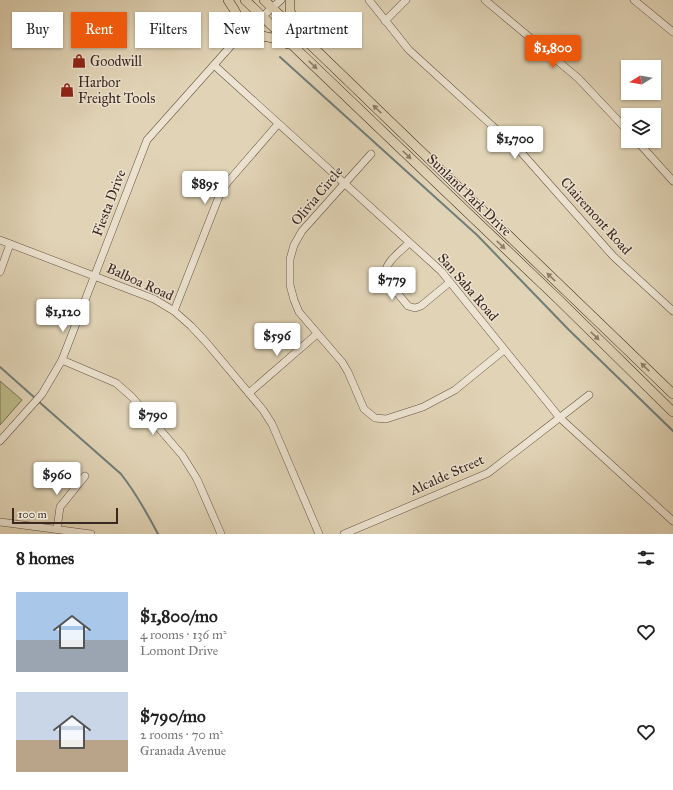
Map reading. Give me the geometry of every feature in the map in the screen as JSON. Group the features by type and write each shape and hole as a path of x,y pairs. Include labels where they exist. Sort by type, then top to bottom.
{"main road":[{"path":"228,0 236,12"},
{"name":"Sunland Park Drive","path":"245,0 258,12"},
{"name":"Sunland Park Drive","path":"264,0 276,12"},
{"path":"290,0 290,12"},
{"name":"Sunland Park Drive","path":"264,18 272,26"},
{"name":"Sunland Park Drive","path":"295,48 558,299 673,412"},
{"name":"Sunland Park Drive","path":"314,48 673,394"}],"street":[{"name":"Fiesta Drive","path":"264,14 282,0"},
{"name":"Clairemont Road","path":"369,0 408,50 520,151 613,256 673,310"},
{"path":"385,21 406,0"},
{"path":"485,0 578,78 621,124"},
{"path":"634,0 673,32"},
{"name":"Fiesta Drive","path":"0,441 30,408 51,380 62,360 147,140 229,48"},
{"name":"San Saba Road","path":"214,65 441,271 560,418 673,521"},
{"path":"174,311 220,194 227,183 278,124"},
{"path":"643,148 673,181"},
{"name":"Olivia Circle","path":"370,154 302,231 294,245 290,259 290,285 299,312 342,362 364,409 375,418 386,419 423,407 455,390 504,350"},
{"name":"Balboa Road","path":"0,240 154,299 174,311 206,342 263,410 272,424 318,534"},
{"path":"409,242 386,266 384,272 385,278 408,306 415,308 421,306 450,282"},
{"path":"0,272 10,244"},
{"path":"249,393 317,334"},
{"path":"62,360 116,383 132,397 182,455 197,479 221,534"},
{"name":"Alcalde Street","path":"344,534 488,472 589,395"},
{"path":"57,529 60,507 85,476"},
{"path":"0,522 91,534"}],"shaded area":[{"path":"0,381 22,400 0,425"}],"waterway":[{"path":"280,57 477,235 569,330 673,431"},
{"path":"0,367 35,398"},
{"path":"38,401 121,474 132,488 158,534"}],"place":[{"name":"Goodwill","path":"79,61"},
{"name":"Harbor Freight Tools","path":"67,90"}]}
